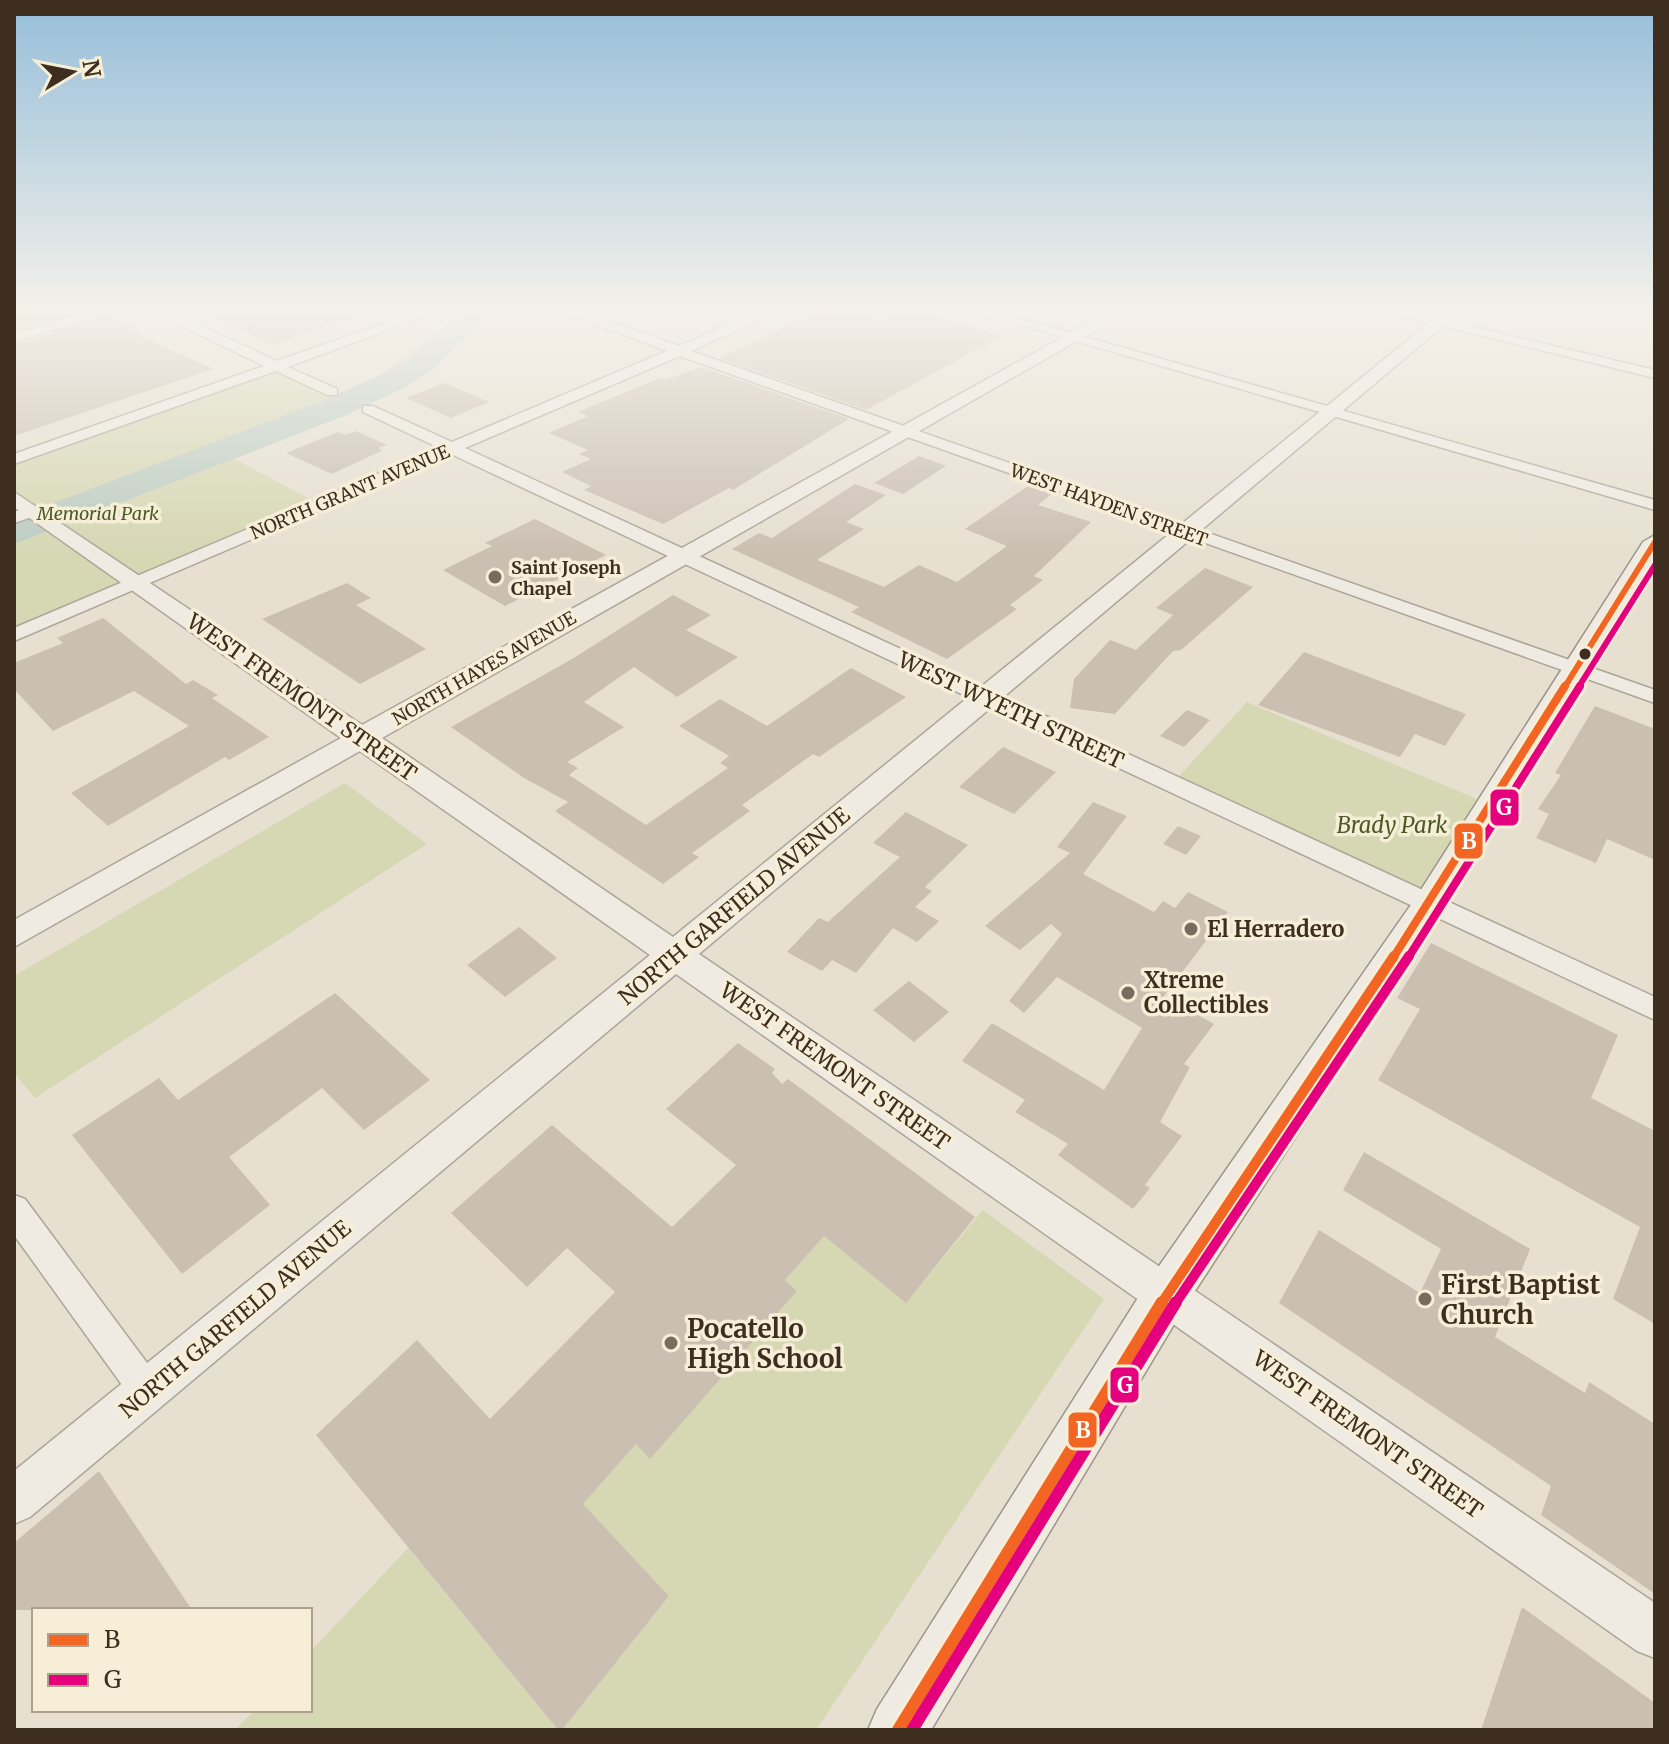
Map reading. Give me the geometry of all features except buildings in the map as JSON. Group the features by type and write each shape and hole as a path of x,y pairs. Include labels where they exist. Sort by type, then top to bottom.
{"main road":[{"path":"898,1730 1166,1295 1429,905 1655,542"}],"street":[{"path":"14,459 200,391"},
{"name":"NORTH GRANT AVENUE","path":"14,635 586,391"},
{"name":"WEST HAYDEN STREET","path":"790,391 1655,697"},
{"name":"NORTH HAYES AVENUE","path":"14,935 680,556 977,391"},
{"path":"1259,391 1655,505"},
{"name":"NORTH GARFIELD AVENUE","path":"14,1501 1356,391"},
{"name":"WEST WYETH STREET","path":"368,409 450,450 1655,1009"},
{"name":"WEST FREMONT STREET","path":"14,498 23,514 62,531 1655,1633"},
{"path":"14,1209 147,1391"}],"green space":[{"name":"Memorial Park","path":"200,391 330,391 360,405 233,458 321,505 14,635 14,459"},
{"name":"Brady Park","path":"1247,702 1491,805 1429,905 1171,785"},
{"path":"345,783 427,844 35,1098 14,1073 14,976"},
{"path":"983,1210 1104,1299 816,1730 562,1730 669,1596 583,1504 636,1444 650,1458 760,1311 772,1320 797,1291 785,1280 824,1236 906,1302"},
{"path":"408,1548 558,1730 235,1730 253,1712 312,1712 312,1650"}],"waterway":[{"path":"14,532 370,391"}],"transit line":[{"name":"B","path":"898,1730 1166,1295 1429,905 1655,542"},
{"name":"G","path":"912,1730 1176,1302 1439,912 1655,565"}],"place":[{"name":"Saint Joseph Chapel","path":"495,577"},
{"name":"El Herradero","path":"1191,929"},
{"name":"Xtreme Collectibles","path":"1128,993"},
{"name":"First Baptist Church","path":"1425,1299"},
{"name":"Pocatello High School","path":"671,1343"}]}
